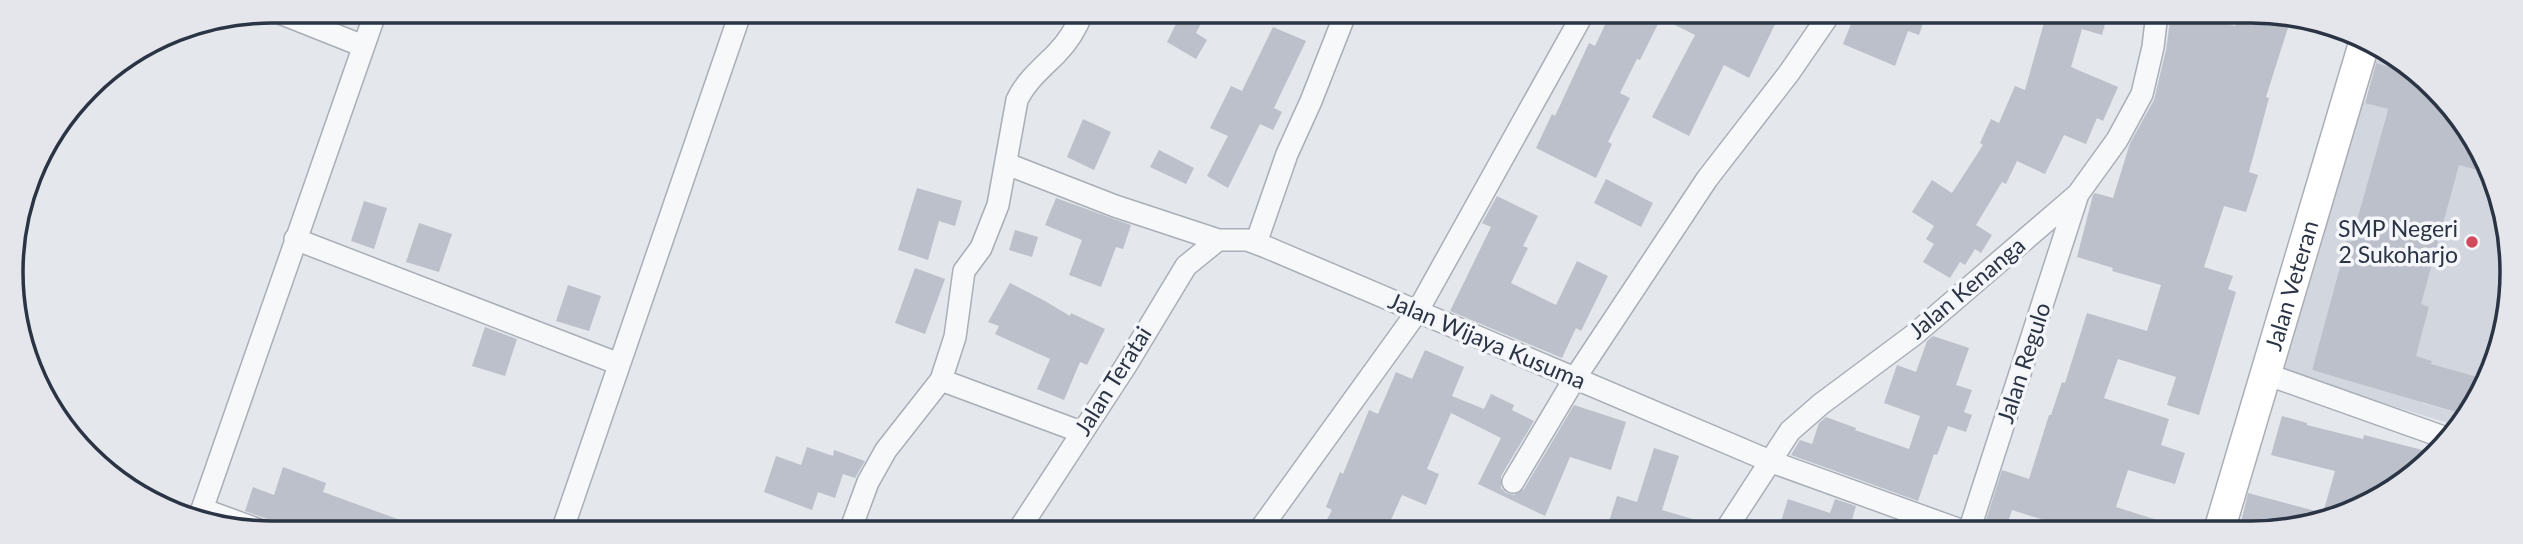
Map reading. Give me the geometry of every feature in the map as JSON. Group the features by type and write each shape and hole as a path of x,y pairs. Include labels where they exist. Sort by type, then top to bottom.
{"main road":[{"name":"Jalan Veteran","path":"2222,521 2362,49"}],"street":[{"path":"307,23 363,46"},
{"path":"202,511 372,23"},
{"path":"565,521 737,23"},
{"path":"854,521 868,482 887,450 941,380 955,337 964,271 981,248 994,219 1007,164 1017,100 1022,89 1058,52 1077,23"},
{"path":"1256,243 1287,154 1342,23"},
{"path":"1273,521 1417,312 1578,23"},
{"path":"1513,482 1575,378 1707,179 1789,73 1823,23"},
{"name":"Jalan Kenanga","path":"1732,521 1790,431 1821,404 1915,334 2078,194 2117,141 2142,94 2156,23"},
{"name":"Jalan Wijaya Kusuma","path":"1007,164 1115,206 1218,240 1247,240 1256,243 1772,462 1935,521"},
{"name":"Jalan Regulo","path":"1972,521 2078,194"},
{"path":"295,239 619,364"},
{"name":"Jalan Teratai","path":"1024,521 1125,367 1186,266 1218,240"},
{"path":"2266,374 2439,435"},
{"path":"941,380 1081,432"}],"shaded area":[{"name":"SMP Negeri 2 Sukoharjo","path":"2369,58 2394,68 2375,63 2364,102 2455,129 2387,111 2354,232 2416,153 2478,170 2492,207 2500,256 2500,288 2487,352 2477,377 2432,365 2422,403 2456,412 2449,423 2278,371","holes":["2347,241 2363,342 2432,361 2422,400 2312,370","2385,294 2429,307 2418,348"]}],"building":[{"path":"1176,23 1201,23 1196,33 1207,40 1196,59 1167,42"},
{"path":"1606,23 1658,23 1620,93 1630,98 1608,142 1612,144 1596,178 1536,148 1552,114 1555,116 1589,43 1595,46"},
{"path":"1671,23 1776,23 1749,78 1724,65 1689,136 1652,117 1695,35"},
{"path":"1851,23 1923,23 1919,35 1908,31 1895,66 1843,44"},
{"path":"2044,23 2105,23 2102,35 2082,29 2071,67 2118,87 2103,121 2097,118 2086,144 2064,135 2045,174 2017,161 2006,184 2002,182 1976,225 1992,235 1981,253 1975,249 1965,265 1960,262 1950,278 1923,262 1934,244 1926,239 1934,226 1912,212 1932,180 1952,193 1983,145 1980,143 1991,119 1999,123 2015,86 2025,90"},
{"path":"2170,23 2224,23 2235,26 2236,23 2267,23 2289,26 2266,97 2269,98 2249,172 2258,175 2246,212 2224,206 2204,267 2233,276 2228,289 2236,292 2199,415 2167,405 2176,377 2118,359 2104,398 2169,419 2161,445 2185,453 2175,484 2128,470 2116,507 2160,521 2047,521 2012,510 2008,521 1986,521 2002,470 2029,479 2049,415 2062,382 2065,383 2087,313 2147,331 2161,285 2112,271 2113,268 2077,257 2093,195 2095,193 2113,198 2130,143 2154,100"},
{"path":"1273,27 1306,41 1274,108 1282,112 1273,130 1260,124 1228,188 1207,176 1228,136 1210,128 1231,86 1242,91"},
{"path":"2376,63 2394,68 2427,96 2449,120 2478,170 2459,165 2421,304 2429,307 2416,356 2432,361 2431,364 2477,377 2457,412 2312,370 2347,241 2351,242 2388,109 2365,103"},
{"path":"1083,119 1111,132 1094,170 1067,157"},
{"path":"1159,150 1194,168 1186,184 1150,167"},
{"path":"1606,179 1653,203 1641,227 1594,203"},
{"path":"917,188 962,201 955,226 939,221 928,260 898,250"},
{"path":"1497,196 1538,216 1523,246 1528,248 1511,283 1556,305 1577,261 1608,276 1581,331 1576,328 1562,358 1450,311 1491,227 1482,223"},
{"path":"1056,198 1131,225 1123,249 1116,247 1101,287 1069,275 1082,240 1045,225"},
{"path":"364,201 387,208 374,249 351,241"},
{"path":"419,223 452,234 439,272 406,262"},
{"path":"1015,230 1038,237 1032,257 1009,250"},
{"path":"915,268 945,279 925,334 895,323"},
{"path":"1010,283 1070,316 1071,313 1105,329 1087,365 1080,362 1064,400 1037,389 1050,359 995,334 999,326 988,322"},
{"path":"568,285 601,296 589,331 556,321"},
{"path":"485,327 517,339 505,376 472,366"},
{"path":"1933,336 1969,348 1956,385 1972,390 1964,412 1972,415 1966,432 1948,426 1937,455 1934,454 1918,501 1791,455 1800,440 1812,444 1819,423 1826,417 1909,449 1920,416 1884,403 1897,365 1916,372 1927,341"},
{"path":"1425,350 1464,367 1452,396 1484,409 1491,394 1514,405 1512,410 1534,421 1501,476 1501,488 1506,493 1514,495 1524,489 1574,405 1626,422 1611,470 1570,457 1545,516 1478,484 1501,438 1451,413 1427,469 1439,474 1426,505 1402,495 1390,521 1326,521 1332,510 1326,507 1340,472 1343,474 1369,410 1378,414 1396,372 1412,379"},
{"path":"2282,416 2363,439 2364,435 2424,450 2403,470 2376,488 2324,510 2335,471 2271,455"},
{"path":"807,447 833,456 834,450 865,461 855,478 843,474 835,498 818,492 812,510 764,492 776,456 801,465"},
{"path":"1654,448 1679,456 1662,510 1699,521 1609,521 1617,496 1637,502"},
{"path":"283,467 326,483 323,492 403,521 270,521 245,511 253,487 274,495"},
{"path":"2248,493 2319,512 2267,521 2241,521"},
{"path":"1788,499 1830,513 1835,499 1856,506 1852,520 1855,521 1781,521"}],"place":[{"name":"SMP Negeri 2 Sukoharjo","path":"2472,242"}]}
